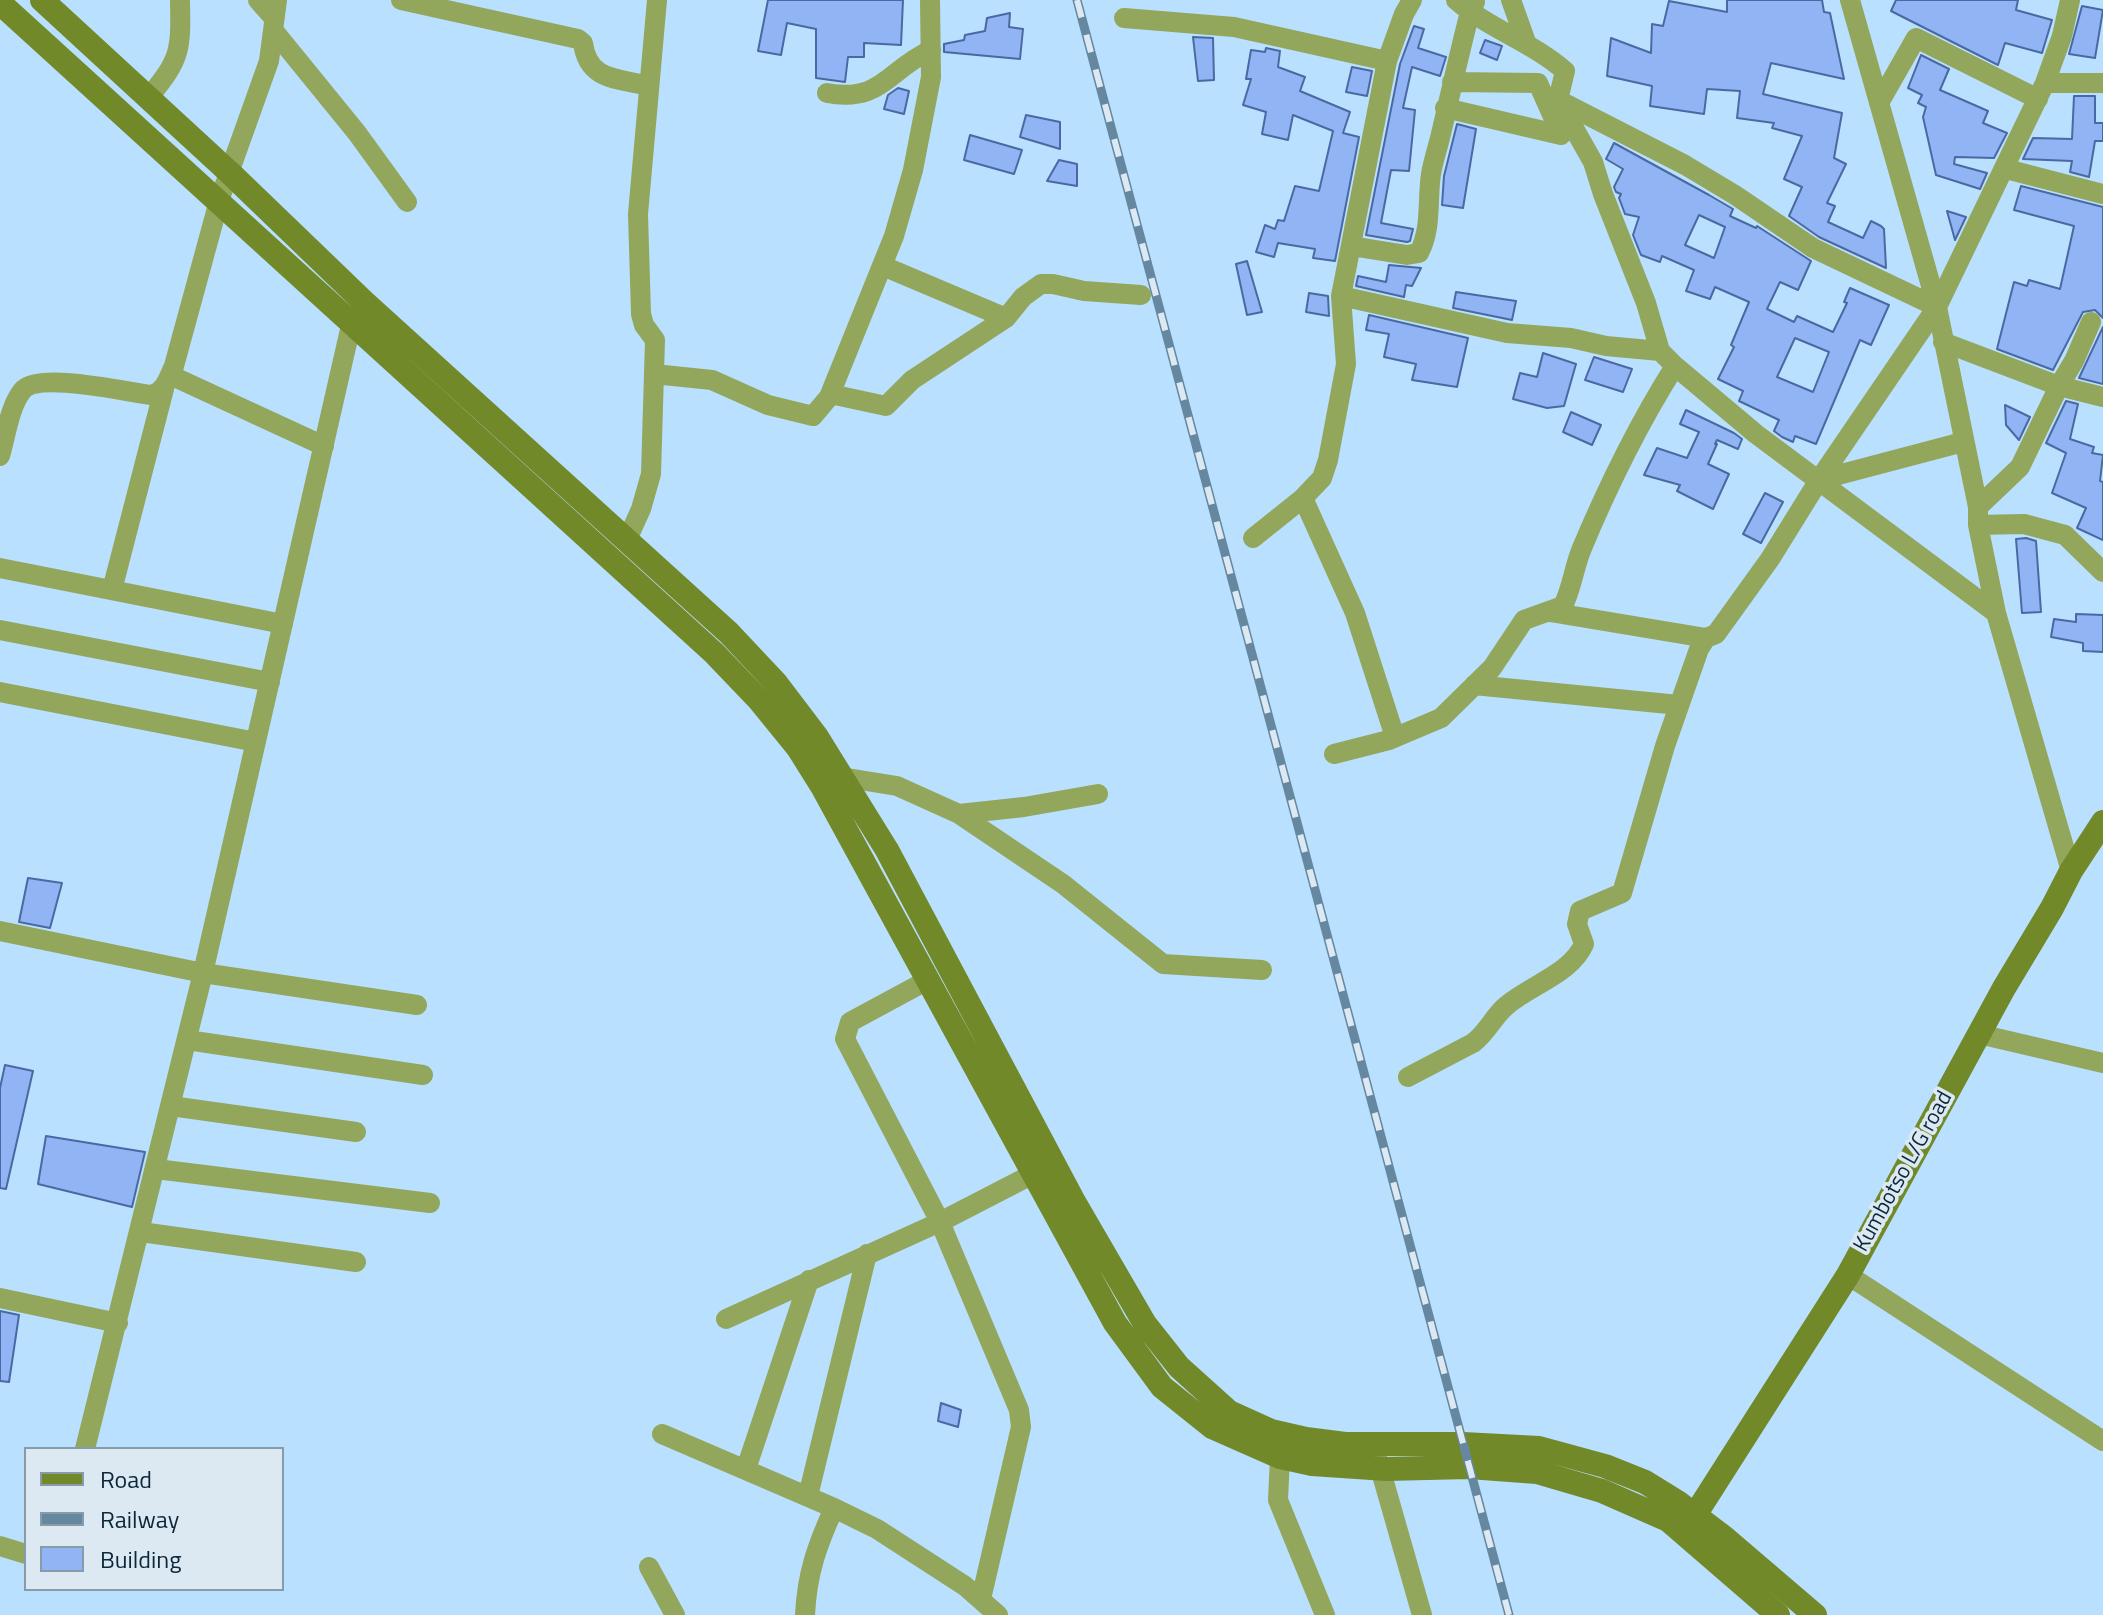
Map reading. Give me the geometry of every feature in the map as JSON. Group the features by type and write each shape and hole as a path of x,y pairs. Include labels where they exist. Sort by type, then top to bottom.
{"main road":[{"path":"42,0 149,97 364,302 729,633 776,683 817,737 887,850 1073,1200 1153,1335 1179,1367 1229,1412 1271,1431 1345,1444 1463,1444 1539,1448 1605,1466 1645,1482 1778,1615"},
{"path":"0,3 704,644 759,700 798,748 823,788 1115,1323 1162,1387 1212,1427 1280,1457 1312,1464 1379,1469 1469,1467 1537,1472 1631,1502 1668,1520 1690,1524 1815,1615"},
{"name":"Kumbotso L/G road","path":"1690,1524 1848,1275 1979,1034 2071,871 2103,822"}],"street":[{"path":"149,97 173,68 178,54 181,40 180,0"},
{"path":"258,0 275,16 407,202"},
{"path":"401,0 578,39 583,43 589,66 598,73 649,86"},
{"path":"627,540 641,509 651,474 655,340 644,325 641,314 638,214 657,0"},
{"path":"654,374 712,380 768,405 806,416 820,411 829,397 883,266 913,170 931,77 930,0"},
{"path":"1253,538 1303,498 1322,478 1328,460 1346,364 1341,296 1387,61 1412,0"},
{"path":"1511,0 1526,42"},
{"path":"1850,0 1937,307 1996,613 2071,871"},
{"path":"1550,612 1706,638 1716,634 1937,307 2042,91 2062,36 2070,0"},
{"path":"1351,246 1407,255 1419,253 1429,216 1431,174 1468,4 1565,71 1558,100 1593,162 1646,303 1660,351 1756,434 1996,613"},
{"path":"112,590 219,201 269,61 275,16"},
{"path":"1124,18 1234,27 1387,61"},
{"path":"1879,103 1916,38 2042,91 2103,83"},
{"path":"827,93 850,97 872,91 912,59 931,50"},
{"path":"1445,108 1561,135 1538,83 1452,82"},
{"path":"1558,100 1685,165 1813,248 1937,307"},
{"path":"2006,169 2103,194"},
{"path":"883,266 1006,318"},
{"path":"829,397 842,396 886,406 912,380 1006,318 1023,297 1041,284 1141,295"},
{"path":"1341,296 1507,333 1571,338 1606,346 1660,351"},
{"path":"86,1447 203,973 352,321"},
{"path":"1978,516 2020,467 2091,322"},
{"path":"1943,342 2059,386 2103,397"},
{"path":"1334,754 1395,737 1441,718 1492,668 1524,620 1563,606 1571,591 1581,550 1649,407 1675,366"},
{"path":"0,456 5,421 24,388 31,384 51,381 151,395 158,394 167,382"},
{"path":"167,382 324,446"},
{"path":"1819,480 1963,442"},
{"path":"1303,498 1355,613 1395,737"},
{"path":"1978,516 2065,535 2103,572"},
{"path":"0,568 283,624"},
{"path":"0,630 270,682"},
{"path":"1408,1077 1482,1037 1505,1007 1570,963 1584,944 1577,918 1585,907 1622,893 1679,705 1706,638"},
{"path":"1474,685 1679,705"},
{"path":"0,692 256,742"},
{"path":"841,777 897,786 959,814 1063,884 1163,964 1262,970"},
{"path":"959,814 1098,794"},
{"path":"0,931 203,973 417,1005"},
{"path":"926,981 850,1022 845,1039 940,1222 1019,1410 1021,1427 981,1599"},
{"path":"1979,1034 2103,1063"},
{"path":"187,1040 423,1075"},
{"path":"171,1106 356,1132"},
{"path":"156,1169 430,1203"},
{"path":"726,1319 940,1222 1033,1174"},
{"path":"141,1232 356,1262"},
{"path":"808,1496 867,1254"},
{"path":"1848,1275 2103,1441"},
{"path":"746,1469 809,1280"},
{"path":"0,1298 118,1323"},
{"path":"662,1434 877,1529 965,1586 998,1615"},
{"path":"1374,1444 1422,1615"},
{"path":"1280,1457 1278,1500 1297,1553 1325,1615"},
{"path":"805,1615 815,1549 834,1508"},
{"path":"0,1546 24,1553"},
{"path":"649,1567 675,1615"}],"building":[{"path":"768,0 903,0 901,45 864,43 864,57 848,57 845,82 816,78 816,29 787,23 781,55 758,51"},
{"path":"1727,0 1822,0 1824,12 1830,13 1844,79 1771,63 1763,94 1842,113 1834,158 1846,164 1827,203 1835,206 1828,222 1863,238 1871,221 1881,226 1884,229 1886,268 1819,237 1789,216 1802,187 1784,179 1802,136 1772,128 1774,123 1737,118 1740,91 1707,89 1704,114 1650,106 1652,86 1607,76 1611,38 1651,53 1652,24 1663,26 1669,1 1727,12"},
{"path":"1896,0 2018,0 2016,10 2052,20 2042,53 2005,43 1998,65 1891,11"},
{"path":"2082,6 2103,10 2095,58 2069,54"},
{"path":"1010,13 1009,27 1023,29 1020,59 944,52 944,44 985,31 987,18"},
{"path":"1414,26 1424,29 1418,48 1446,57 1440,76 1412,67 1403,108 1415,110 1409,171 1391,170 1381,223 1413,229 1407,242 1366,235 1400,64"},
{"path":"1193,37 1213,38 1214,80 1198,81"},
{"path":"1485,40 1502,46 1497,60 1480,53"},
{"path":"1266,48 1280,51 1278,67 1305,77 1300,91 1350,112 1343,133 1359,137 1335,261 1313,258 1315,249 1278,243 1274,257 1256,252 1265,225 1275,229 1278,220 1284,221 1295,186 1319,191 1333,131 1293,115 1288,140 1262,134 1266,112 1243,105 1251,79 1246,79 1251,50 1265,52"},
{"path":"1921,55 1949,69 1940,90 1988,111 1983,123 2007,133 1994,158 1955,157 1954,164 1987,173 1980,189 1936,175 1923,117 1926,107 1918,103 1922,95 1908,88"},
{"path":"1352,67 1372,71 1367,96 1346,92"},
{"path":"898,88 909,91 904,114 884,109 888,95"},
{"path":"2074,96 2095,96 2095,123 2103,123 2103,141 2095,141 2089,177 2070,172 2072,161 2023,159 2033,138 2072,139"},
{"path":"1026,115 1060,122 1060,149 1020,137"},
{"path":"1457,124 1476,129 1463,208 1442,205 1444,176"},
{"path":"970,135 1022,150 1014,174 964,160"},
{"path":"1614,143 1733,209 1730,216 1757,226 1811,261 1798,290 1780,282 1767,309 1794,322 1797,316 1833,332 1847,303 1844,302 1850,288 1889,305 1871,345 1860,340 1816,444 1795,436 1793,442 1782,437 1774,431 1779,420 1739,401 1743,391 1718,379 1734,347 1731,345 1749,302 1715,287 1710,299 1686,291 1694,270 1662,256 1660,262 1641,255 1633,235 1639,217 1625,214 1619,198 1621,194 1614,187 1623,169 1606,159","holes":["1699,215 1725,227 1714,258 1685,245","1795,338 1829,352 1813,392 1777,377"]},
{"path":"1059,160 1077,164 1077,186 1047,181"},
{"path":"2021,186 2103,207 2103,318 2095,310 2083,312 2053,370 1997,349 2014,282 2027,286 2029,280 2060,289 2074,226 2014,210"},
{"path":"1947,211 1966,217 1955,240"},
{"path":"1247,261 1262,312 1247,315 1236,264"},
{"path":"1389,265 1421,268 1412,286 1406,285 1404,297 1356,286 1358,276 1386,282"},
{"path":"1456,292 1516,301 1512,320 1453,308"},
{"path":"1309,293 1328,296 1329,316 1306,312"},
{"path":"1369,315 1468,338 1457,387 1412,380 1416,364 1384,357 1389,334 1366,330"},
{"path":"2103,327 2103,384 2079,378"},
{"path":"1543,353 1576,364 1564,406 1547,408 1513,399 1520,373 1537,377"},
{"path":"1594,357 1632,369 1623,392 1585,380"},
{"path":"2066,401 2078,404 2070,439 2094,447 2092,453 2103,455 2100,481 2103,482 2103,540 2077,528 2086,508 2052,493 2066,453 2046,443"},
{"path":"2005,405 2030,417 2019,440 2006,425"},
{"path":"1686,410 1742,439 1738,449 1717,440 1715,444 1708,464 1729,474 1713,509 1677,491 1680,485 1644,475 1657,448 1687,458 1699,432 1680,424"},
{"path":"1571,412 1601,425 1592,445 1563,432"},
{"path":"1765,493 1783,502 1761,543 1743,534"},
{"path":"2016,539 2036,541 2041,612 2022,613"},
{"path":"2076,614 2103,615 2103,652 2083,651 2083,643 2051,637 2054,619 2076,622"},
{"path":"28,878 62,883 50,928 19,922"},
{"path":"5,1065 33,1071 6,1189 0,1188 0,1088"},
{"path":"46,1136 145,1152 132,1207 38,1184"},
{"path":"0,1311 19,1315 9,1382 0,1381"},
{"path":"941,1403 961,1410 958,1427 938,1421"}],"railway":[{"path":"1077,0 1509,1615"}]}
